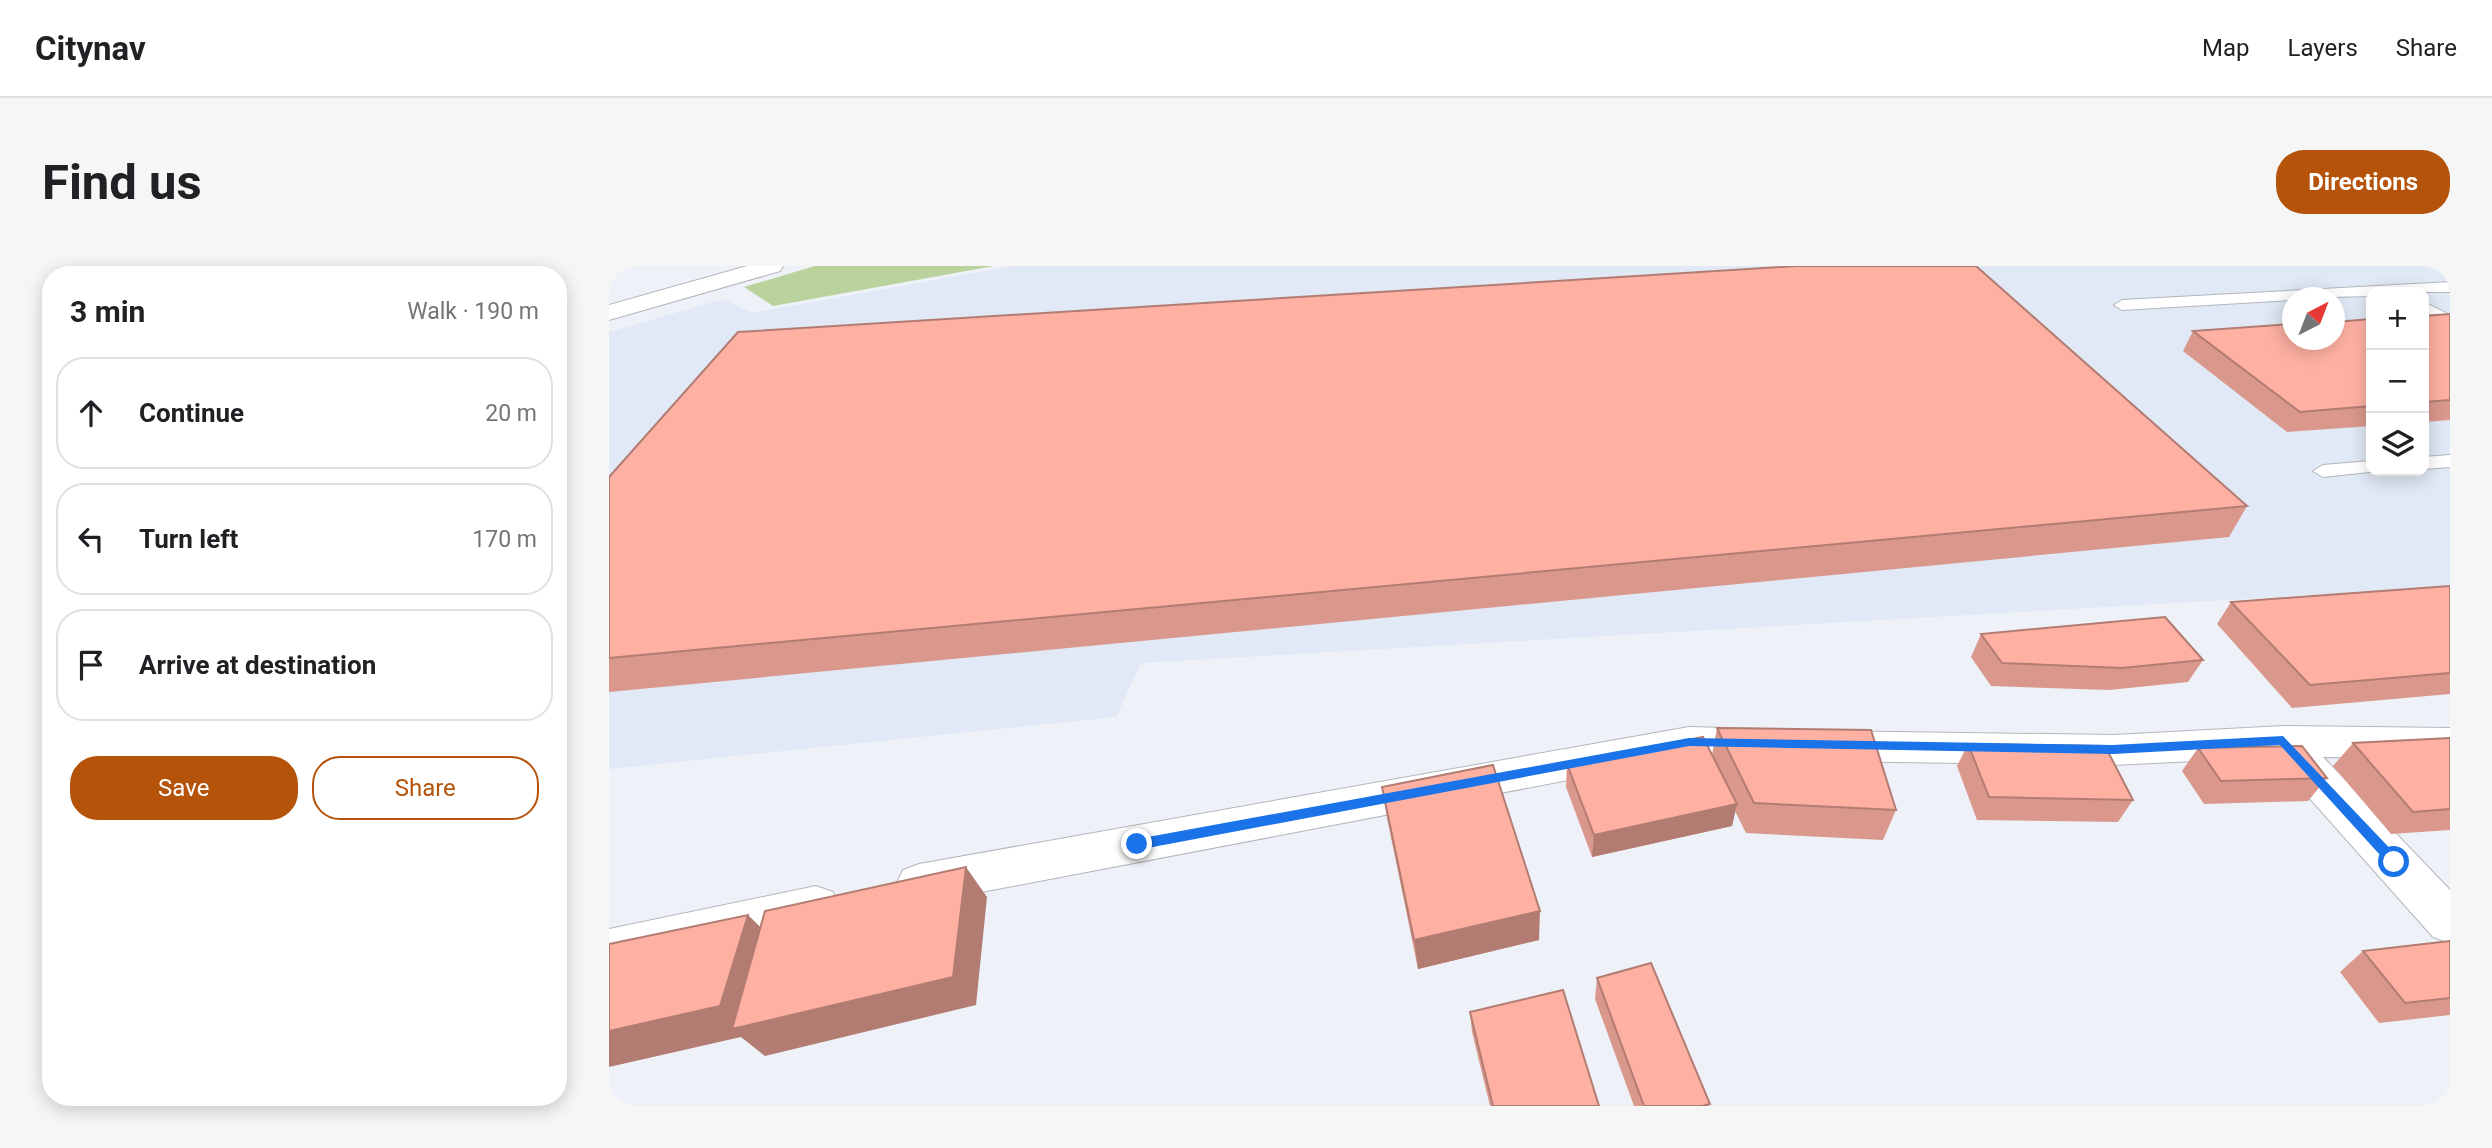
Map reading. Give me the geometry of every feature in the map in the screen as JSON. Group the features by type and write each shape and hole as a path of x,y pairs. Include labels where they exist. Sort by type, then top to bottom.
{"street":[{"path":"609,313 772,266"},
{"path":"2283,741 2450,922"},
{"path":"609,951 866,895 1689,742 2113,750 2283,741 2450,743"}],"lane":[{"path":"2429,288 2450,287"},
{"path":"2122,305 2366,292"},
{"path":"2429,310 2450,322"},
{"path":"2429,463 2450,461"},
{"path":"2323,471 2366,467"}],"shaded area":[{"path":"1012,266 2450,266 2450,587 1141,663 1116,717 609,769 609,332 723,299 752,313"}],"green space":[{"path":"815,266 994,266 773,306 744,287"}],"building":[{"path":"1797,266 1976,266 2247,506 609,658 609,477 738,332"},
{"path":"2450,314 2450,400 2429,402 2429,316"},
{"path":"2366,319 2366,406 2300,412 2193,331 2282,325 2282,350 2345,350 2345,321"},
{"path":"2450,586 2450,673 2310,685 2231,602"},
{"path":"2165,617 2203,660 2122,668 2002,663 1981,634"},
{"path":"1717,728 1871,730 1896,810 1754,803"},
{"path":"1703,737 1737,804 1594,835 1567,764"},
{"path":"2450,738 2450,809 2413,812 2353,743"},
{"path":"1968,744 2105,746 2133,800 1989,797"},
{"path":"2302,746 2327,778 2221,781 2198,748"},
{"path":"1493,765 1540,911 1414,940 1382,787"},
{"path":"966,867 953,977 732,1029 765,911"},
{"path":"748,915 720,1006 609,1031 609,944"},
{"path":"2450,941 2450,998 2405,1003 2363,951"},
{"path":"1651,963 1710,1104 1644,1106 1597,978"},
{"path":"1563,990 1599,1106 1493,1106 1470,1012"}],"route":[{"path":"1137,844 1689,742 1885,748 2113,750 2283,741 2394,862"}]}
